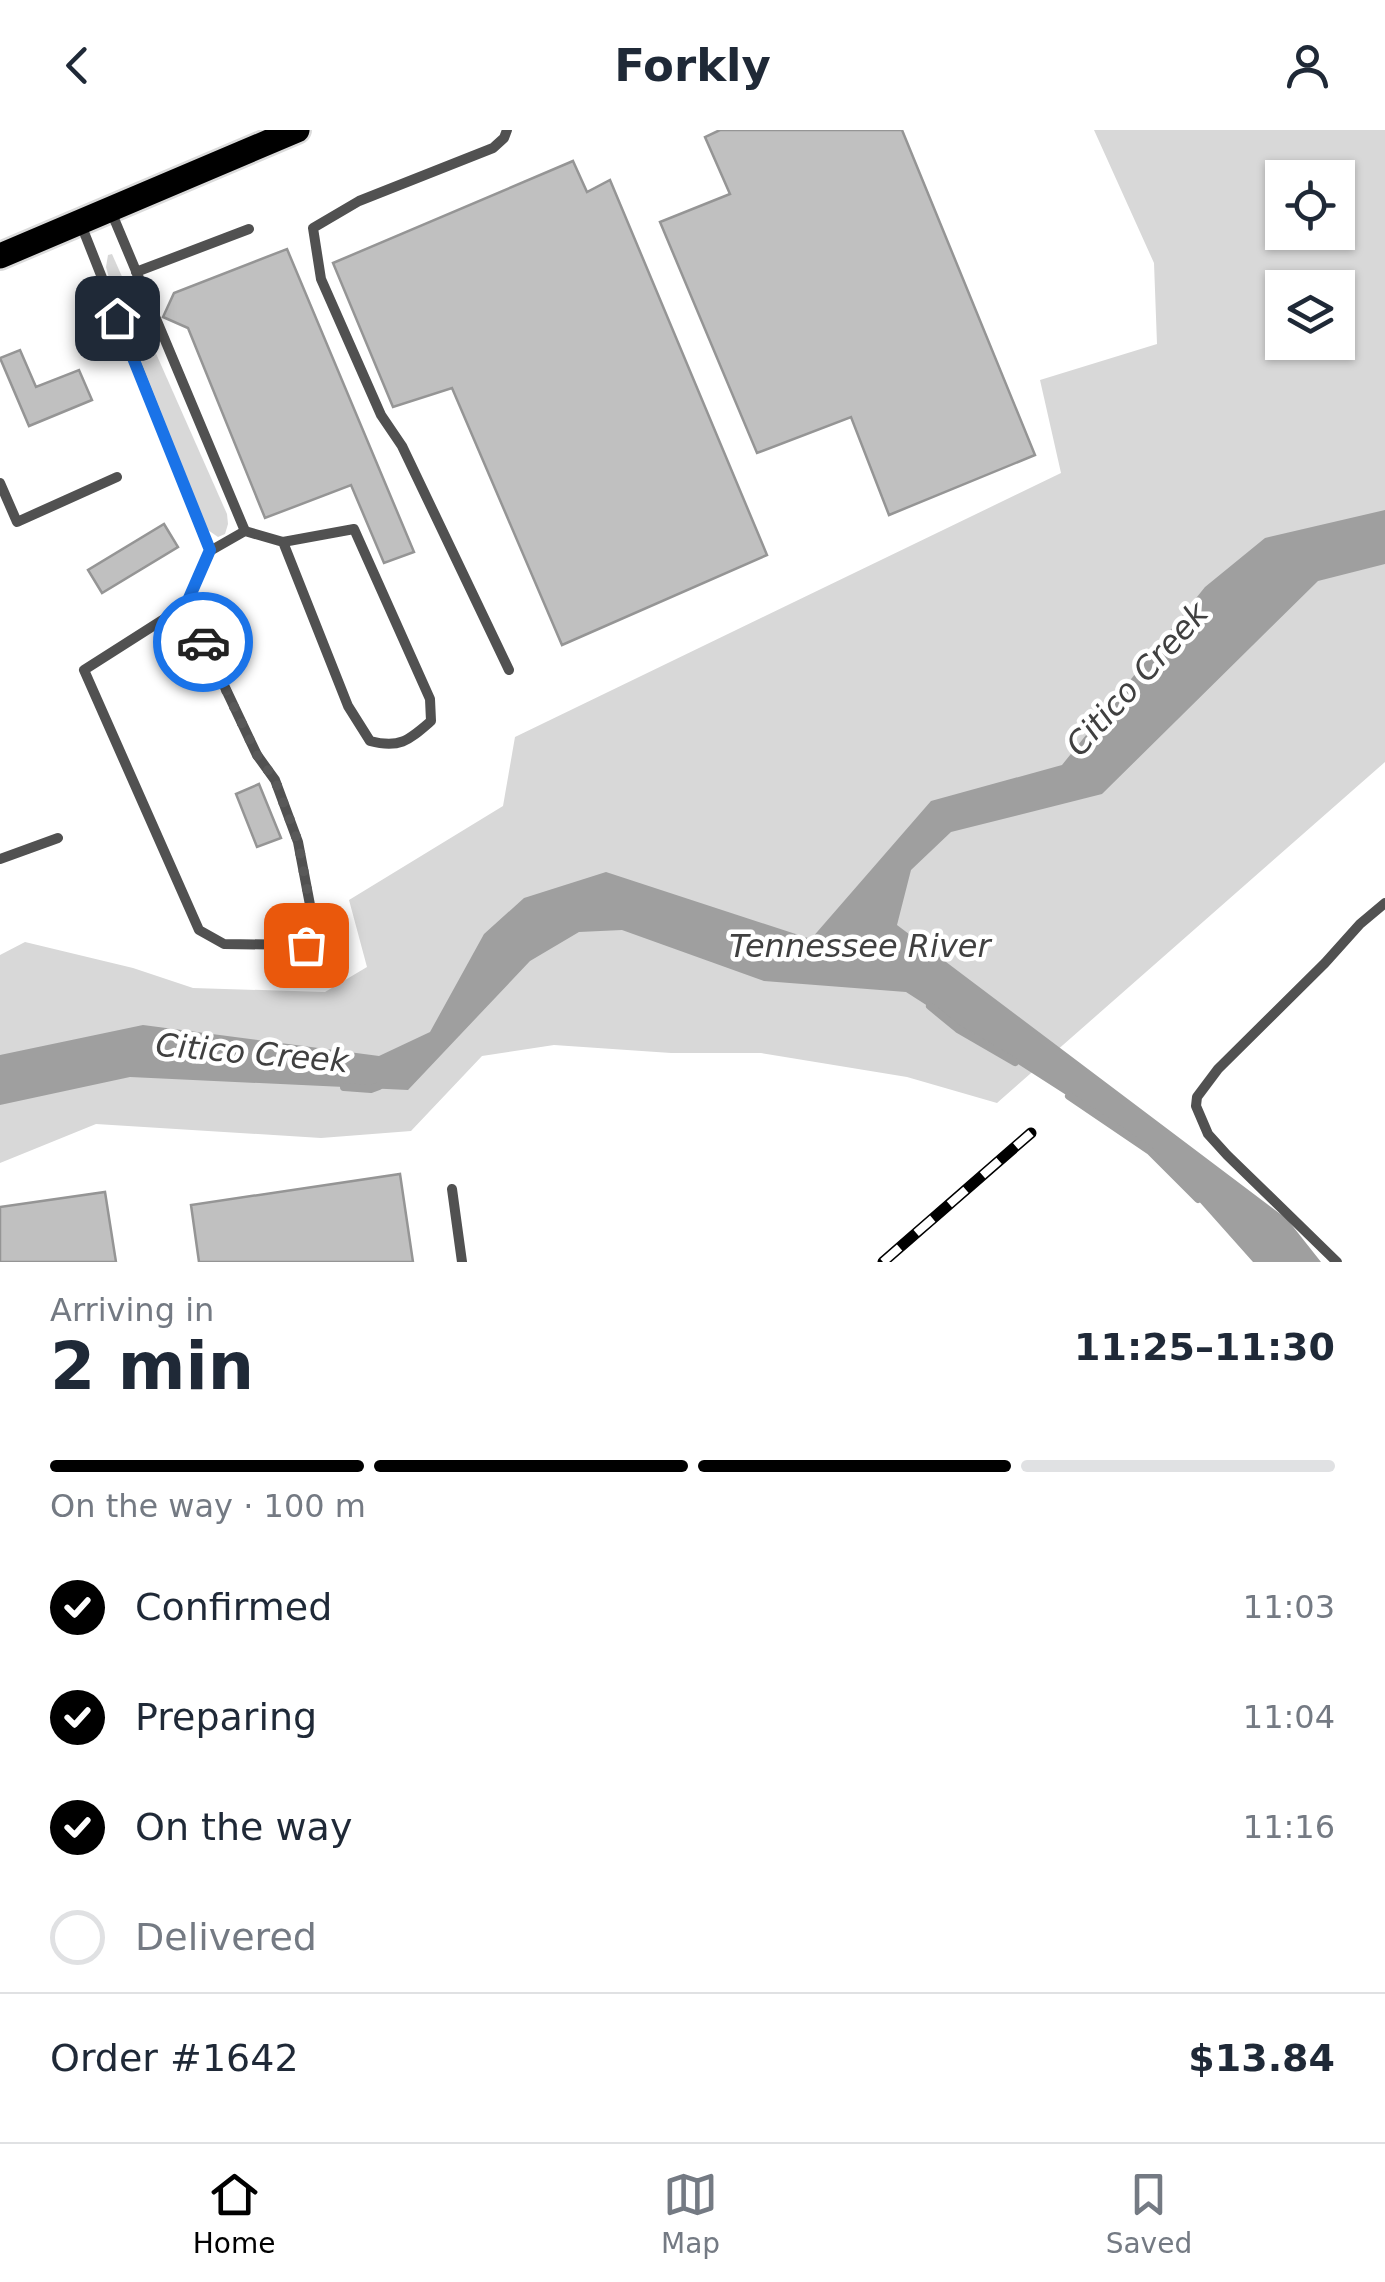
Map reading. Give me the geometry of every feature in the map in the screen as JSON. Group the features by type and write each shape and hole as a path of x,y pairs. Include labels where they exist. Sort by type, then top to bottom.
{"main road":[{"path":"0,256 297,130"}],"lane":[{"path":"507,130 493,148 359,200 314,228 322,279 381,415 402,446 509,670"},
{"path":"110,209 245,531"},
{"path":"80,222 210,550"},
{"path":"136,272 249,229"},
{"path":"0,483 17,522 117,477"},
{"path":"186,605 257,755 275,780 298,842 315,931 306,945 224,944 198,930 84,670 186,605 210,550 245,531 283,542 354,529 430,699 431,721 410,740 387,745 370,741 348,706 283,542"},
{"path":"0,860 58,838"},
{"path":"1337,1262 1208,1134 1196,1106 1197,1097 1218,1069 1385,903"},
{"path":"452,1189 462,1262"}],"shaded area":[{"path":"1094,130 1385,130 1385,762 997,1103 907,1077 761,1053 671,1053 554,1045 482,1056 411,1131 321,1138 96,1124 0,1163 0,955 25,942 133,968 193,988 325,992 367,967 349,900 503,806 515,737 1061,473 1040,380 1157,344 1154,263"},
{"path":"112,254 227,514 225,534 218,537 205,528 122,324 106,267 108,255"}],"water":[{"name":"Tennessee River","path":"1385,510 1385,564 1318,581 1102,794 951,832 911,870 897,925 1287,1219 1321,1262 1253,1262 1155,1152 906,992 764,981 622,930 579,932 530,961 408,1090 130,1077 0,1105 0,1055 143,1025 379,1056 430,1032 484,934 524,898 606,872 811,939 931,801 1062,765 1205,587 1265,538"}],"building":[{"path":"720,130 902,130 1035,455 889,515 851,417 757,453 660,222 730,194 705,137"},
{"path":"573,161 587,192 610,180 767,555 562,645 452,388 393,407 333,263"},
{"path":"287,249 414,552 384,563 351,485 265,518 188,328 163,317 174,293"},
{"path":"20,350 36,387 79,370 92,400 29,426 0,358"},
{"path":"164,524 178,547 102,593 88,570"},
{"path":"259,784 281,838 257,847 236,794"},
{"path":"400,1174 413,1262 199,1262 191,1205"},
{"path":"105,1192 116,1262 0,1262 0,1207"}],"waterway":[{"path":"930,1006 958,1029 1015,1062"},
{"name":"Citico Creek","path":"344,1087 379,1086"},
{"path":"1069,1096 1150,1151 1198,1199"}],"railway":[{"path":"883,1262 1031,1133"}],"way so far":[{"path":"203,642 257,755 275,780 298,842 315,931 306,945"}],"route":[{"path":"117,318 210,550 186,605 203,642"}]}
